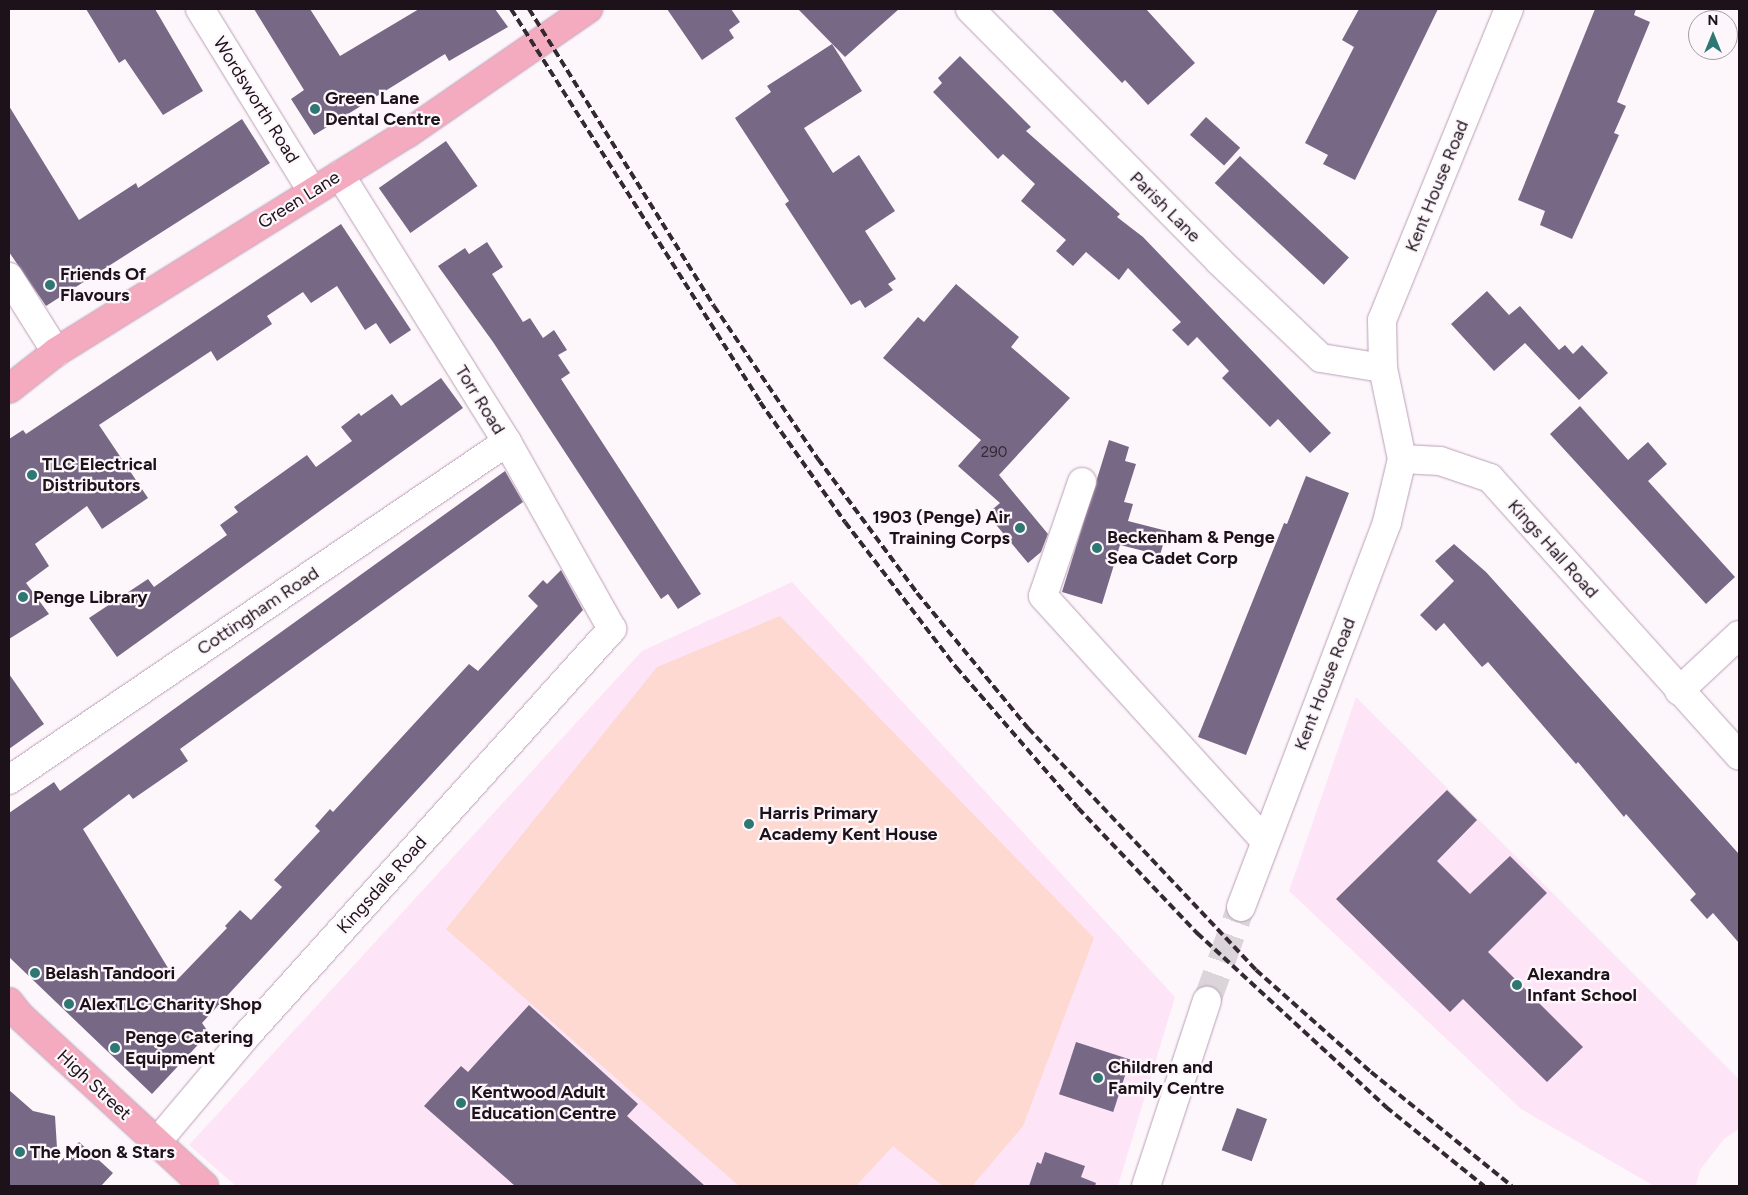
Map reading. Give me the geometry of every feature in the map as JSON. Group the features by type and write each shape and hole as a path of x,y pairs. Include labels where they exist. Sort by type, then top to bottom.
{"main road":[{"name":"Green Lane","path":"9,389 56,352 408,133 588,9"},
{"name":"High Street","path":"9,1002 156,1143 204,1186"}],"street":[{"name":"Wordsworth Road","path":"200,9 312,191"},
{"name":"Parish Lane","path":"970,9 1218,260 1321,358 1383,368"},
{"name":"Kent House Road","path":"1383,368 1382,320 1510,9"},
{"name":"Torr Road","path":"340,175 507,442 612,630"},
{"path":"9,277 56,352"},
{"path":"1383,368 1402,459"},
{"name":"Cottingham Road","path":"9,780 507,442"},
{"name":"Kent House Road","path":"1241,907 1387,522 1402,459"},
{"name":"Kings Hall Road","path":"1402,459 1440,461 1490,478 1739,756"},
{"path":"1082,482 1043,596 1265,841"},
{"name":"Kingsdale Road","path":"156,1143 247,1035 612,630"},
{"path":"1679,691 1739,635"},
{"path":"1146,1186 1207,1001"}],"shaded area":[{"name":"Harris Primary Academy Kent House","path":"792,582 1175,997 1118,1186 236,1186 189,1145 642,651"},
{"name":"Harris Primary Academy Kent House","path":"780,616 1094,938 1023,1126 972,1186 943,1186 893,1146 856,1186 739,1186 446,929 657,667"},
{"name":"Alexandra Infant School","path":"1356,697 1739,1079 1739,1129 1724,1139 1700,1170 1696,1186 1654,1186 1521,1109 1289,891"}],"building":[{"path":"86,9 155,9 203,91 163,115 125,59 119,63"},
{"path":"254,9 310,9 340,56 419,9 495,9 508,27 449,61 445,54 314,135 291,99 304,90"},
{"path":"667,9 731,9 740,22 729,30 734,38 702,60"},
{"path":"798,9 899,9 845,57"},
{"path":"1051,9 1146,9 1195,63 1148,105 1125,80 1122,83"},
{"path":"1359,9 1438,9 1355,180 1323,164 1328,155 1305,143 1354,47 1342,40"},
{"path":"1595,9 1636,9 1634,15 1650,22 1617,102 1626,106 1614,133 1619,135 1572,239 1540,225 1545,211 1518,200"},
{"path":"832,44 862,91 804,128 833,173 859,155 895,211 865,231 896,279 888,284 893,290 865,308 860,300 851,305 785,204 789,201 735,118 771,92 767,86"},
{"path":"960,56 1031,127 1026,131 1120,214 1117,217 1143,237 1331,433 1310,453 1278,419 1270,427 1222,378 1229,371 1197,337 1188,346 1172,330 1181,322 1128,268 1119,280 1086,252 1073,266 1056,251 1066,240 1021,201 1035,184 1003,154 998,159 933,92 942,83 938,78"},
{"path":"9,106 79,220 136,183 138,188 242,119 270,163 46,306 9,252"},
{"path":"1206,117 1240,148 1224,166 1190,135"},
{"path":"446,141 478,186 410,233 379,188"},
{"path":"1240,156 1349,258 1324,285 1215,183"},
{"path":"341,224 411,330 390,344 376,323 365,330 337,286 311,303 303,292 267,316 272,324 217,361 211,351 99,425 148,498 102,529 87,506 35,544 49,566 26,583 49,614 9,639 9,439 23,430 26,434"},
{"path":"487,242 503,267 492,274 523,322 530,318 543,338 554,330 567,350 558,355 570,373 561,379 701,594 678,609 668,594 661,599 493,342 438,266 465,248 469,254"},
{"path":"956,284 1019,337 1011,347 1070,398 999,475 1048,534 1041,552 1028,563 987,514 1000,503 958,466 981,440 883,358 918,317 924,322"},
{"path":"1487,291 1509,315 1520,306 1559,350 1565,345 1573,354 1582,345 1608,373 1579,400 1525,343 1494,371 1451,324"},
{"path":"441,378 463,408 117,657 89,618 148,579 154,587 227,535 220,525 238,512 234,507 307,455 316,467 352,441 341,427 359,413 361,416 392,394 401,406"},
{"path":"1580,406 1628,460 1648,442 1667,464 1648,481 1735,577 1706,604 1550,434"},
{"name":"Beckenham & Penge Sea Cadet Corp","path":"1109,440 1129,447 1125,461 1136,464 1124,502 1133,504 1128,521 1167,531 1160,555 1120,545 1102,604 1062,592"},
{"path":"505,471 523,502 180,749 188,761 133,799 129,794 83,829 176,981 227,928 225,926 240,910 251,920 282,887 274,880 320,831 315,826 330,809 333,812 469,664 478,671 538,606 528,596 543,580 547,584 561,570 583,610 202,1023 209,1033 152,1094 9,957 9,813 54,782 60,791"},
{"path":"1306,476 1349,493 1246,755 1198,737 1284,523 1287,524"},
{"path":"1454,544 1486,572 1738,853 1739,943 1713,913 1707,919 1690,900 1696,894 1626,814 1624,817 1578,762 1576,764 1488,662 1482,667 1444,623 1436,631 1420,615 1454,581 1435,561"},
{"path":"9,674 44,724 9,749"},
{"path":"1447,790 1477,820 1437,861 1470,894 1510,856 1547,893 1488,952 1583,1047 1547,1082 1463,999 1450,1012 1336,899"},
{"path":"529,1005 638,1104 627,1116 705,1186 515,1186 424,1106 461,1066 468,1072"},
{"name":"Children and Family Centre","path":"1076,1042 1130,1060 1113,1112 1059,1094"},
{"path":"9,1090 33,1111 55,1116 58,1164 79,1142 113,1173 101,1186 9,1186"},
{"path":"1237,1108 1267,1119 1252,1161 1222,1150"},
{"path":"1045,1152 1085,1166 1081,1177 1096,1183 1095,1186 1029,1186 1037,1162 1041,1164"}],"tunnel":[{"path":"1207,1001 1241,907"}],"railway":[{"path":"511,9 760,402 845,522 956,667 1078,808 1197,933 1386,1107 1484,1186"},
{"path":"529,9 714,306 818,459 917,593 1028,728 1256,970 1371,1072 1512,1186"}],"place":[{"name":"Green Lane Dental Centre","path":"315,109"},
{"name":"Friends Of Flavours","path":"50,285"},
{"name":"TLC Electrical Distributors","path":"32,475"},
{"name":"1903 (Penge) Air Training Corps","path":"1020,528"},
{"name":"Beckenham & Penge Sea Cadet Corp","path":"1097,548"},
{"name":"Penge Library","path":"23,597"},
{"name":"Harris Primary Academy Kent House","path":"749,824"},
{"name":"Belash Tandoori","path":"35,973"},
{"name":"Alexandra Infant School","path":"1517,985"},
{"name":"AlexTLC Charity Shop","path":"69,1004"},
{"name":"Penge Catering Equipment","path":"115,1048"},
{"name":"Children and Family Centre","path":"1098,1078"},
{"name":"Kentwood Adult Education Centre","path":"461,1103"},
{"name":"The Moon & Stars","path":"20,1152"}]}
